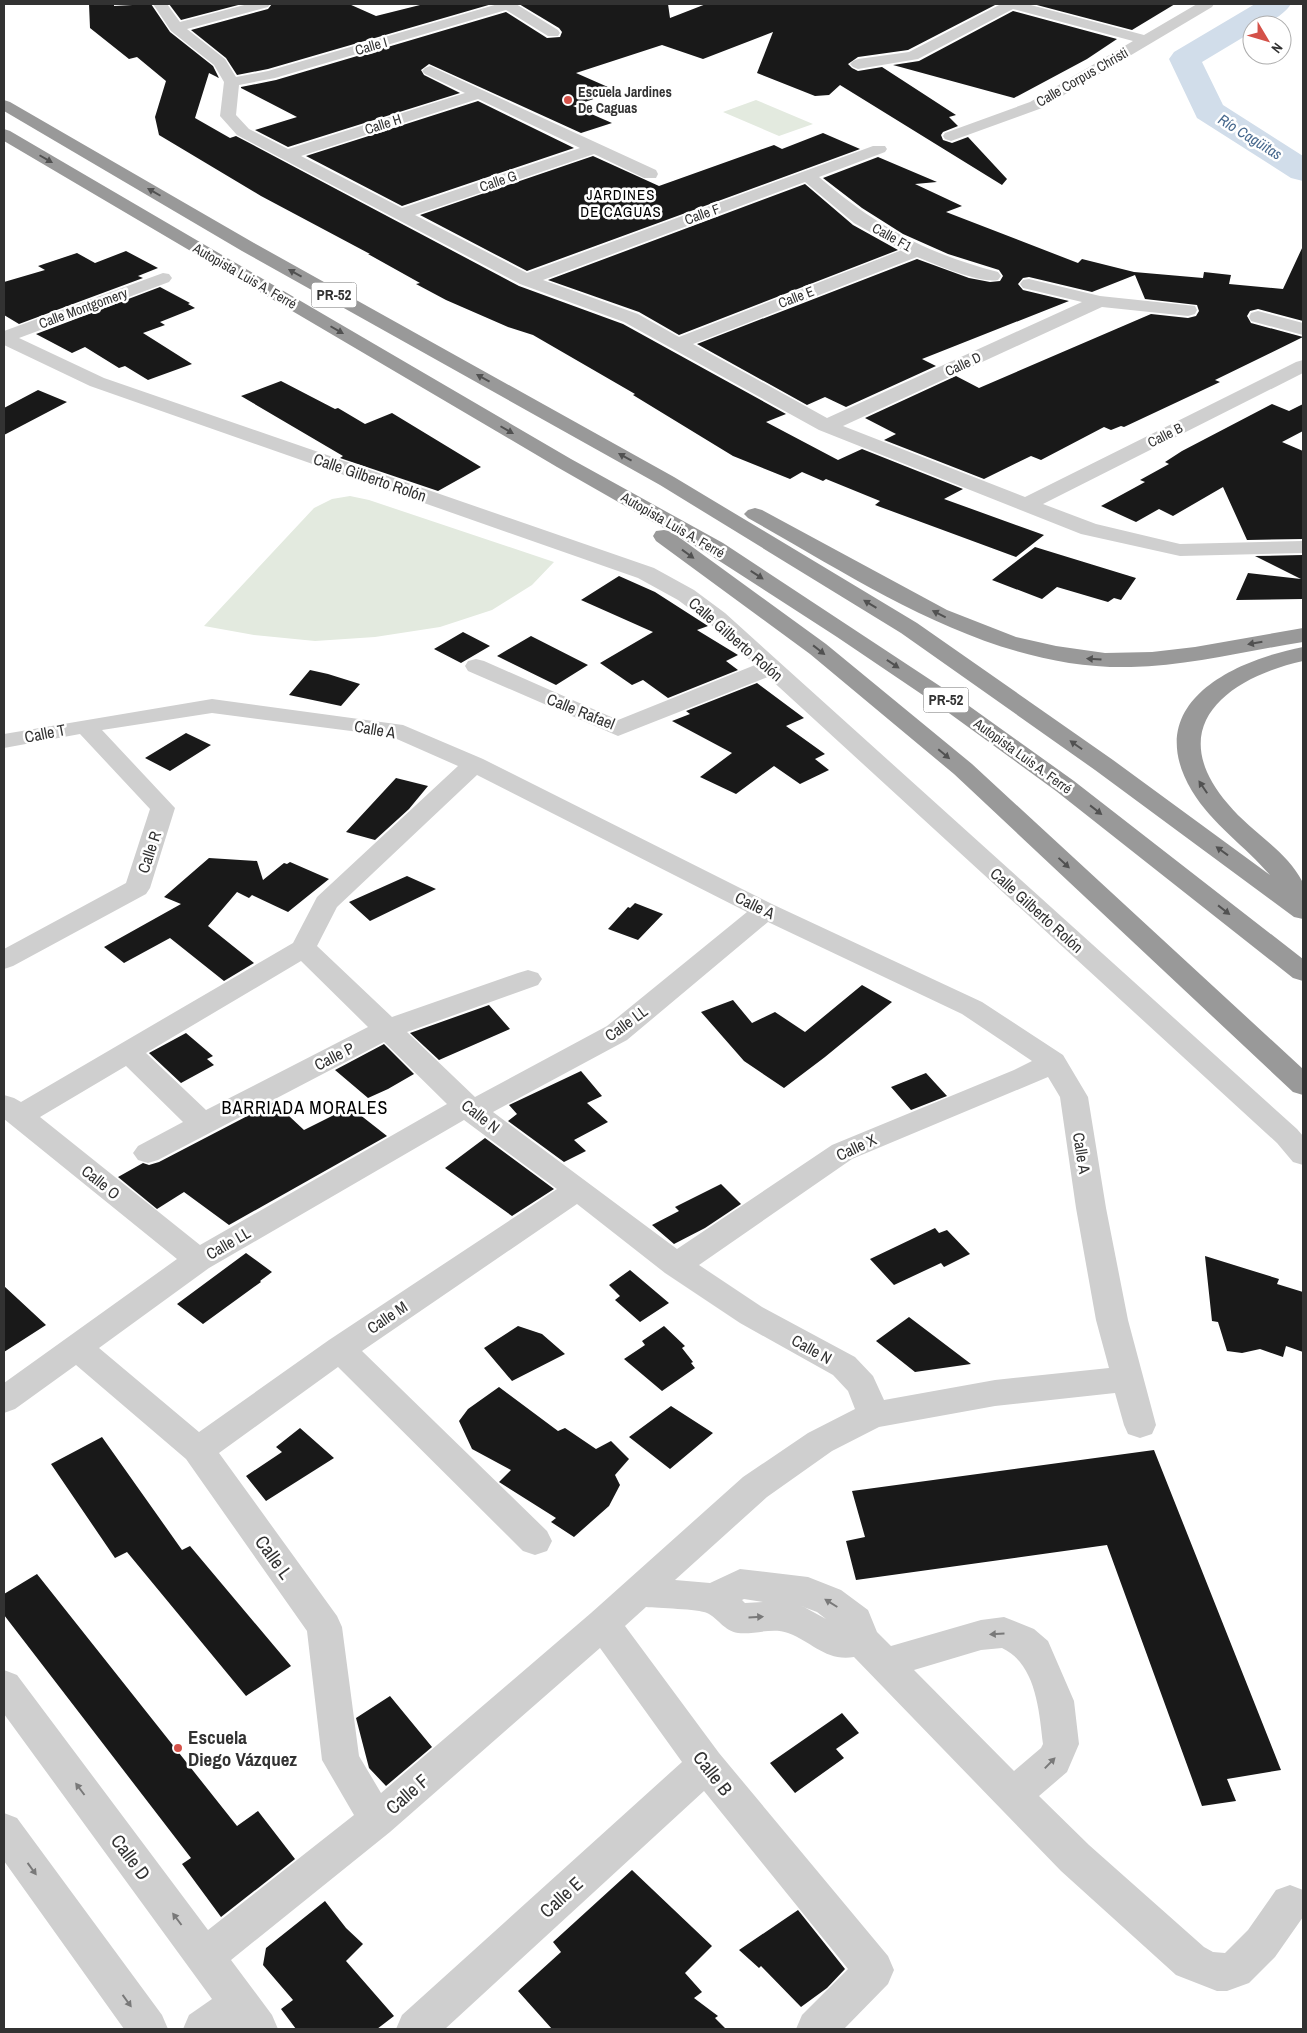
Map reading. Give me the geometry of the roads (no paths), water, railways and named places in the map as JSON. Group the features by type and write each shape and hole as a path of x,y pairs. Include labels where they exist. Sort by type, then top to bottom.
{"highway":[{"name":"Autopista Luis A. Ferré","path":"4,105 248,246 667,480 909,628 1096,759 1303,911"},
{"name":"Autopista Luis A. Ferré","path":"4,134 564,463 714,548 846,632 950,702 1065,786 1303,972"},
{"path":"564,463 818,649 962,769 1303,1085"},
{"path":"667,480 758,515 939,614 969,628 1022,646 1091,659 1131,660 1215,651 1303,635"},
{"path":"1303,654 1269,662 1236,676 1211,694 1197,711 1190,728 1188,751 1196,776 1218,809 1282,872 1303,903"}],"street":[{"path":"160,4 176,28 220,62 232,82 228,116 243,132 526,280 631,318 826,426 1089,529 1180,550 1303,547"},
{"path":"176,28 263,4"},
{"path":"858,64 914,56 1011,4 1146,40"},
{"name":"Calle Corpus Christi","path":"951,136 1036,104 1207,4"},
{"path":"508,5 554,33"},
{"name":"Calle I","path":"232,82 270,75 508,5"},
{"path":"430,71 650,174"},
{"name":"Calle H","path":"287,155 480,94"},
{"name":"Calle G","path":"401,214 595,148"},
{"name":"Calle F","path":"526,280 878,149"},
{"name":"Calle F1","path":"806,175 861,220 916,251 992,276"},
{"name":"Calle E","path":"677,344 916,251"},
{"name":"Calle Montgomery","path":"4,337 163,278"},
{"path":"1029,284 1100,301 1188,310"},
{"name":"Calle D","path":"826,426 1100,301"},
{"path":"1258,317 1303,329"},
{"name":"Calle Gilberto Rolón","path":"4,337 97,382 646,573 686,595 718,618 1279,1130 1303,1155"},
{"name":"Calle B","path":"1026,504 1303,366"},
{"name":"Calle Rafael","path":"476,666 618,729 771,667"},
{"name":"Calle A","path":"85,726 212,706 395,730 474,764 765,910 972,1008 1053,1062 1074,1097 1091,1208 1109,1301 1140,1425"},
{"name":"Calle T","path":"4,741 85,726"},
{"name":"Calle R","path":"4,960 137,888 163,808 85,726"},
{"path":"12,1111 129,1053 303,948 326,903 474,764"},
{"name":"Calle LL","path":"4,1400 198,1260 469,1108 617,1033 765,910"},
{"name":"Calle N","path":"303,948 469,1108 676,1265 751,1315 844,1366 862,1384 873,1415"},
{"name":"Calle P","path":"148,1153 387,1029 528,979"},
{"path":"129,1053 203,1124"},
{"name":"Calle X","path":"676,1265 842,1152 1024,1077 1053,1062"},
{"name":"Calle O","path":"12,1111 198,1260"},
{"name":"Calle M","path":"198,1450 340,1349 578,1189"},
{"name":"Calle L","path":"76,1348 198,1450 324,1626 341,1760 377,1820"},
{"path":"340,1349 535,1540"},
{"name":"Calle F","path":"205,1957 377,1820 603,1624 755,1487 820,1442 873,1415 995,1393 1128,1379"},
{"path":"639,1592 714,1598 738,1618 774,1616 792,1618 842,1644 872,1652 1004,1632 1021,1640 1035,1652 1056,1701 1060,1744 1054,1760 1013,1795"},
{"name":"Calle B","path":"603,1624 706,1765 874,1970 816,2029"},
{"path":"872,1652 1075,1858 1190,1961 1212,1972 1229,1972 1251,1957 1290,1903"},
{"name":"Calle D","path":"4,1686 249,2017"},
{"name":"Calle E","path":"416,2029 706,1765"},
{"path":"4,1830 148,2029"},
{"path":"203,2029 249,2017"}],"waterway":[{"name":"Río Cagüitas","path":"1276,4 1185,59 1209,111 1303,171"}],"place":[{"name":"Escuela Jardines De Caguas","path":"568,100"},
{"name":"Escuela Diego Vázquez","path":"178,1748"}],"district":[{"name":"JARDINES DE CAGUAS","path":"621,204"},
{"name":"BARRIADA MORALES","path":"305,1108"}]}
